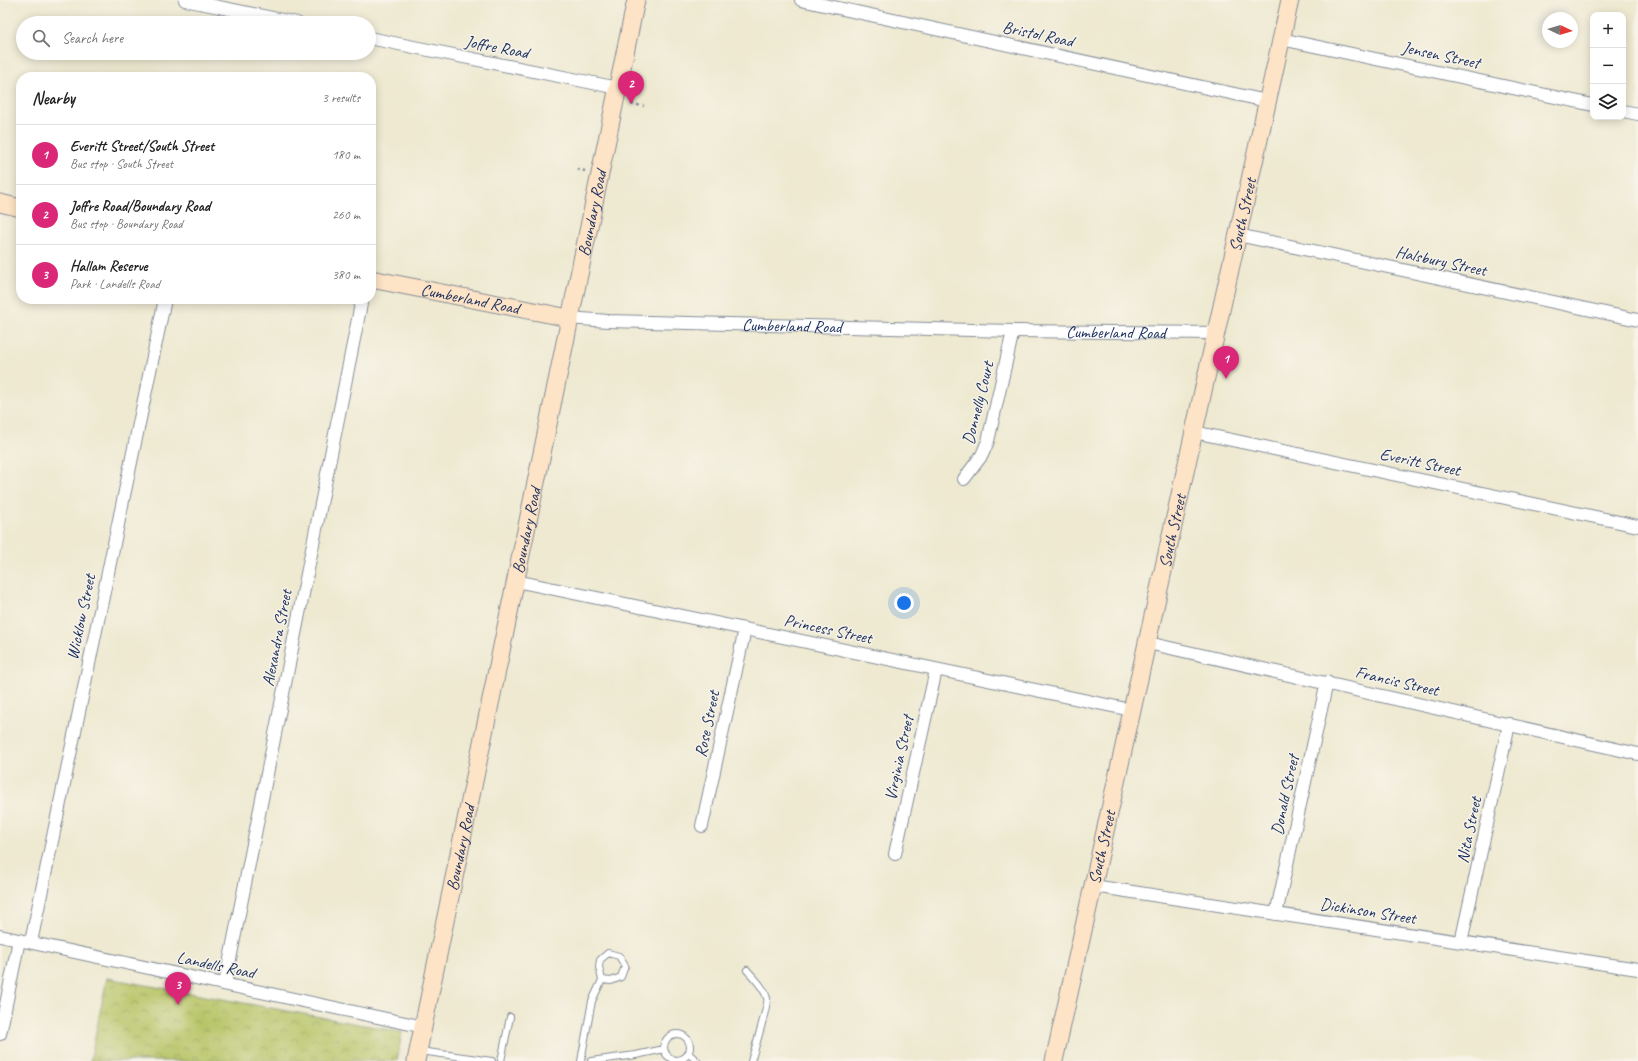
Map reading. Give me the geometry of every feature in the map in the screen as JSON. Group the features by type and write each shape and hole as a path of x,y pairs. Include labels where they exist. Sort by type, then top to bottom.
{"main road":[{"name":"Boundary Road","path":"417,1056 636,0"},
{"name":"South Street","path":"1054,1061 1290,0"},
{"path":"0,204 16,207"},
{"name":"Cumberland Road","path":"376,280 569,318"}],"street":[{"path":"185,0 263,16"},
{"name":"Bristol Road","path":"801,0 1267,101"},
{"name":"Joffre Road","path":"376,39 618,88"},
{"name":"Jensen Street","path":"1281,39 1590,104"},
{"path":"1626,112 1638,114"},
{"name":"Halsbury Street","path":"1238,235 1638,320"},
{"name":"Wicklow Street","path":"0,1034 25,941 164,304"},
{"name":"Alexandra Street","path":"225,984 361,304"},
{"name":"Cumberland Road","path":"569,318 608,321 1013,331 1216,333"},
{"name":"Donnelly Court","path":"964,479 982,455 988,441 1013,331"},
{"name":"Everitt Street","path":"1194,432 1638,526"},
{"name":"Princess Street","path":"516,581 1132,710"},
{"name":"Rose Street","path":"702,826 745,629"},
{"name":"Francis Street","path":"1148,643 1326,682 1638,754"},
{"name":"Virginia Street","path":"895,854 936,670"},
{"name":"Donald Street","path":"1276,914 1326,682"},
{"name":"Nita Street","path":"1461,942 1509,724"},
{"name":"Dickinson Street","path":"1093,886 1638,969"},
{"name":"Landells Road","path":"0,936 424,1027"}],"lane":[{"path":"581,1061 592,1001 602,980 599,967 600,960 603,955 613,953 619,956 625,966 621,976 611,981 602,980"},
{"path":"747,970 768,998 768,1004 751,1061"},
{"path":"501,1061 510,1017"},
{"path":"678,1034 685,1037 689,1042 688,1053 683,1058 675,1060 668,1056 664,1049 667,1038 678,1034"},
{"path":"592,1061 664,1049"},
{"path":"688,1053 697,1061"},
{"path":"417,1056 492,1061"}],"path":[{"path":"631,104 644,106"},
{"path":"577,169 588,171"}],"green space":[{"path":"107,978 402,1032 397,1061 90,1061"}],"place":[{"name":"Joffre Road/Boundary Road","path":"631,104"},
{"name":"Everitt Street/South Street","path":"1226,379"},
{"name":"Hallam Reserve","path":"178,1005"}]}
